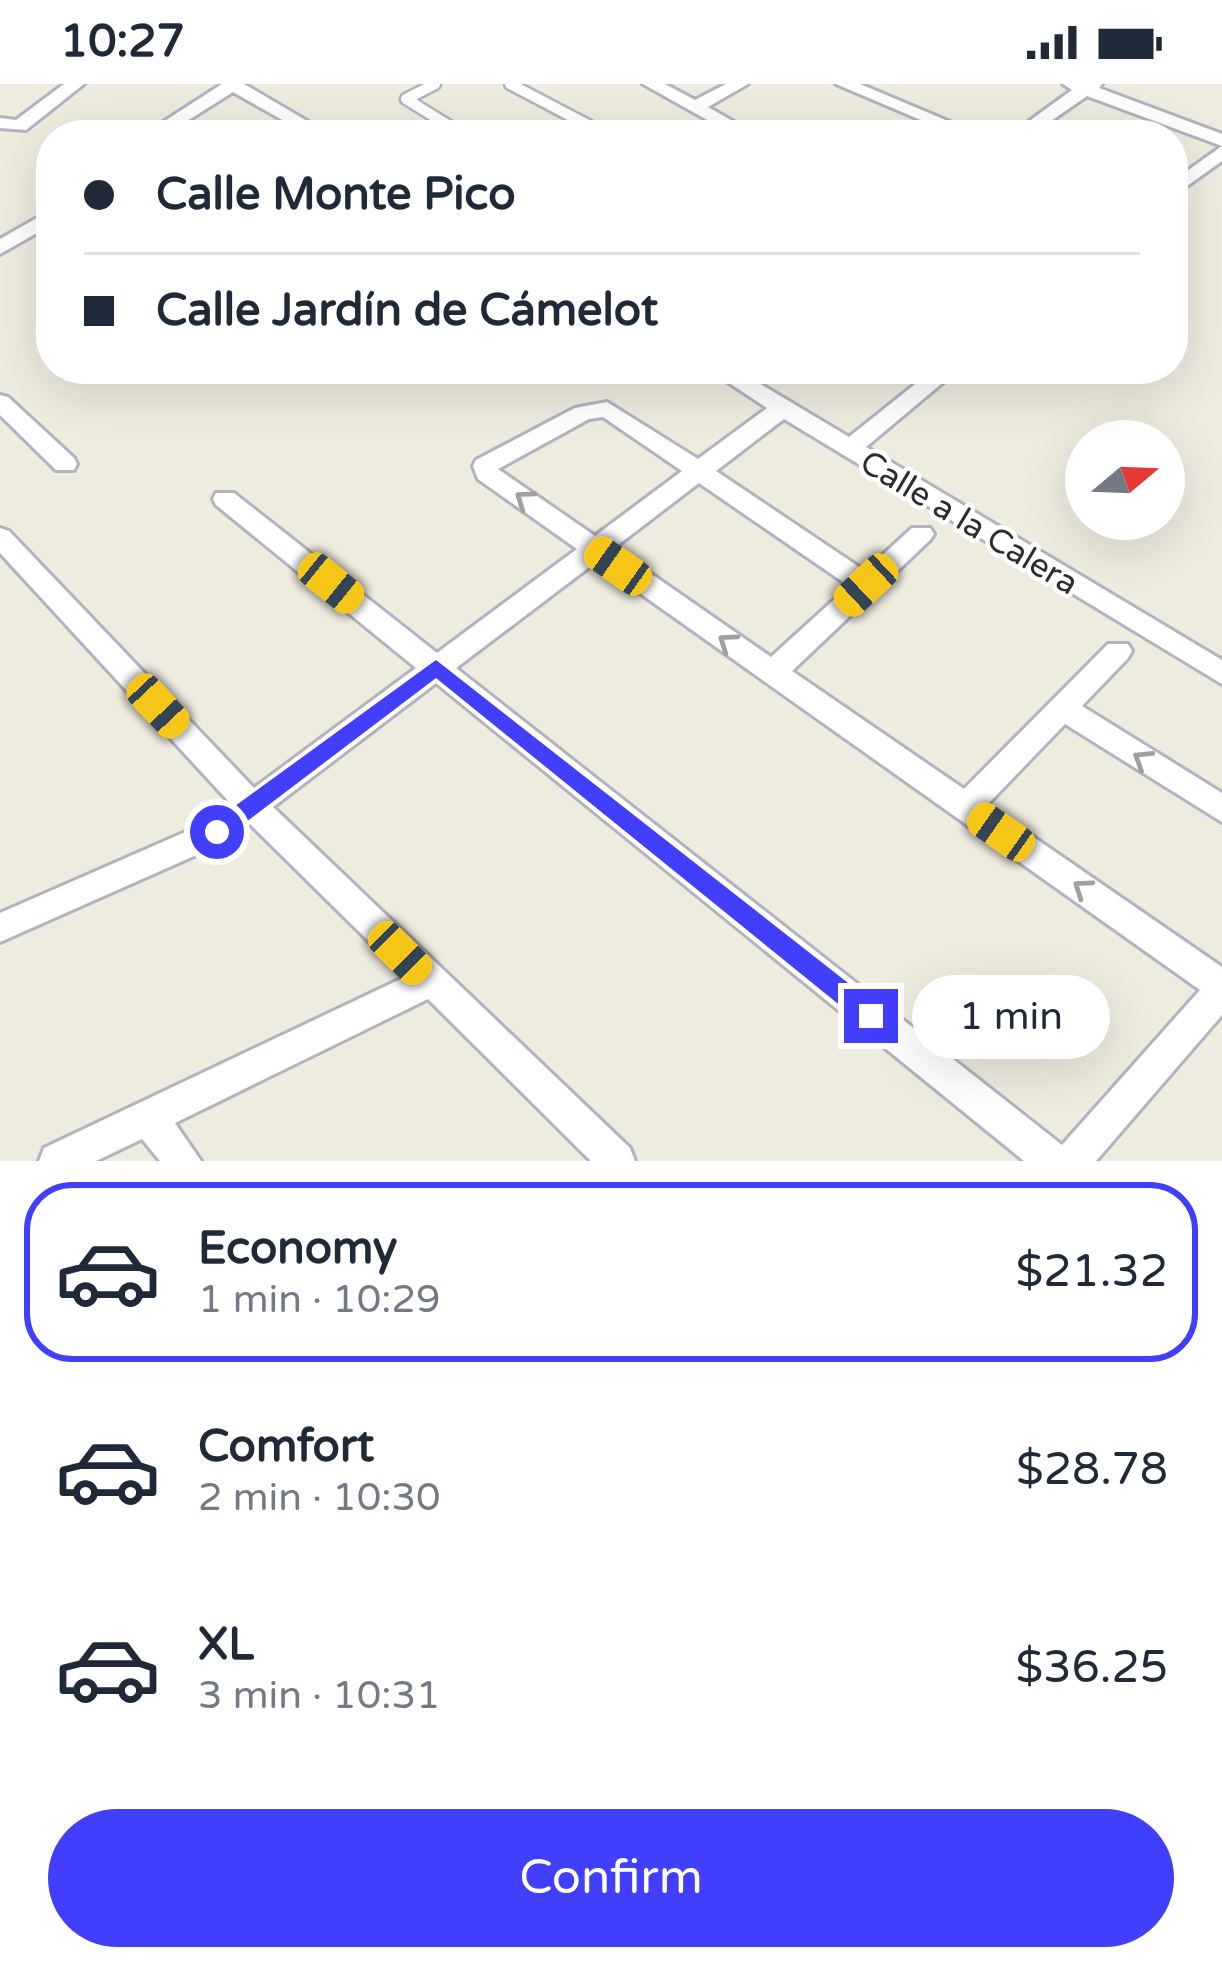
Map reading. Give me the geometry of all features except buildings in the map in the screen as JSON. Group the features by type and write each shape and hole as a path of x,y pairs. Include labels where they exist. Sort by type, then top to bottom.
{"street":[{"path":"0,123 20,126 75,84"},
{"path":"652,84 719,120"},
{"path":"694,107 739,84"},
{"path":"845,84 935,120"},
{"path":"176,120 232,85 295,120"},
{"path":"1039,120 1083,86 1171,120"},
{"path":"1188,127 1222,140"},
{"path":"1188,178 1222,152"},
{"path":"0,248 36,225"},
{"name":"Calle a la Calera","path":"743,384 1222,673"},
{"path":"848,450 929,384"},
{"path":"0,402 64,464"},
{"path":"866,585 599,408 485,466 487,473 594,549 1222,988 1072,1161"},
{"path":"0,928 169,855 253,807 782,409"},
{"path":"225,499 1053,1161"},
{"path":"772,674 921,534"},
{"path":"0,537 253,807 617,1161"},
{"path":"966,807 1118,651"},
{"path":"1063,708 1222,809"},
{"path":"57,1161 429,982"},
{"path":"148,1117 183,1161"}],"lane":[{"path":"435,84 406,99 440,120"},
{"path":"510,84 579,120"}],"route":[{"path":"217,832 436,667 871,1016"}]}
